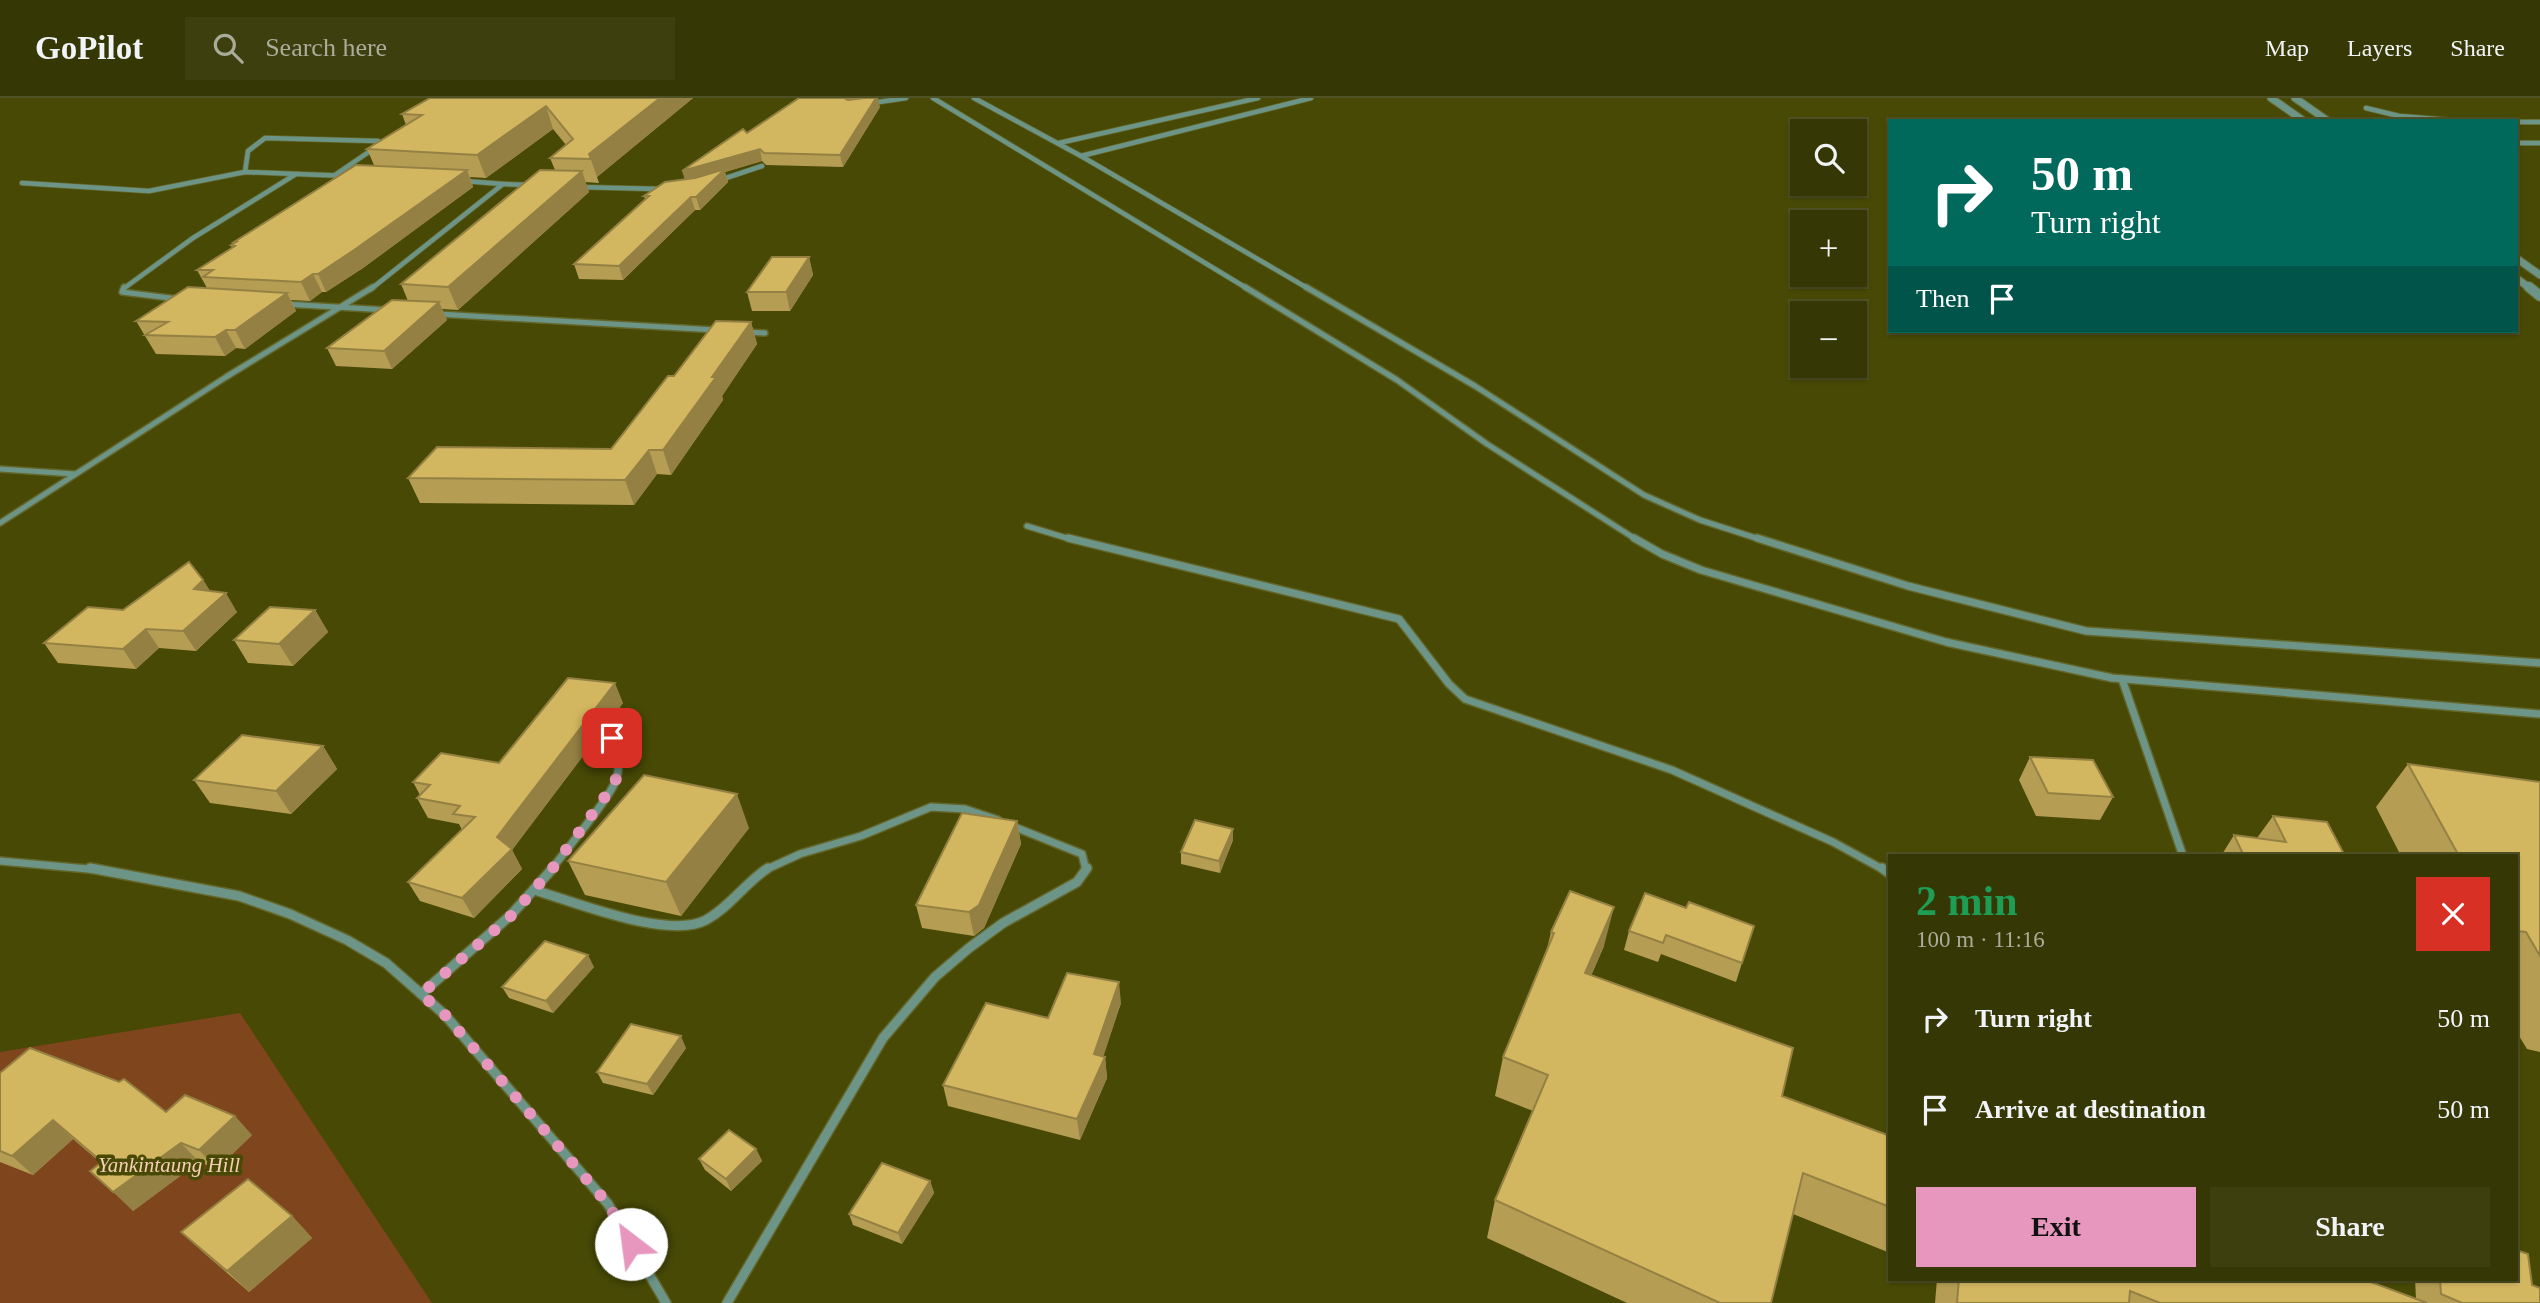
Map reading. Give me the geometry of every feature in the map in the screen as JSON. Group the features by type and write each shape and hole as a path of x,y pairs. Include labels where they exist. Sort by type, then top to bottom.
{"street":[{"path":"861,105 906,98"},
{"path":"933,98 1396,380 1532,473 1662,554 1701,570 1946,642 2122,679 2540,714"},
{"path":"974,98 1060,144 1475,386 1644,495 1700,520 1908,586 2086,631 2540,663"},
{"path":"1060,144 1258,98"},
{"path":"1079,155 1311,98"},
{"path":"2272,98 2301,119"},
{"path":"2295,98 2325,119"},
{"path":"2366,108 2399,116 2437,119"},
{"path":"2518,122 2540,122"},
{"path":"245,172 247,150 252,144 265,138 378,141 376,147 335,175"},
{"path":"2518,143 2540,143"},
{"path":"711,182 762,166"},
{"path":"22,183 149,191 245,172 362,176"},
{"path":"185,299 137,296 122,292 125,286 193,238 296,173"},
{"path":"457,181 542,185"},
{"path":"0,523 226,377 362,296 503,184"},
{"path":"568,186 670,190"},
{"path":"2518,258 2540,275"},
{"path":"2518,280 2540,296"},
{"path":"277,304 397,311"},
{"path":"424,313 724,330"},
{"path":"738,331 765,333"},
{"path":"0,469 76,474"},
{"path":"1027,526 1098,547 1399,619 1449,684 1465,699 1672,769 1833,842 1874,862 1888,872"},
{"path":"2122,679 2182,854"},
{"path":"421,994 512,915 615,783 619,764 618,751 612,738"},
{"path":"534,890 638,919 691,925 713,917 736,891 758,873 783,861 845,842 927,807 944,806 973,810 1050,840 1082,854 1087,863 1077,882 1003,923 935,977 883,1038 727,1303"},
{"path":"0,861 85,867 239,896 290,914 347,940 386,963 445,1015 608,1204 666,1303"}],"green space":[{"name":"Yankintaung Hill","path":"240,1013 432,1303 0,1303 0,1052"}],"building":[{"path":"430,98 660,98 589,154 591,159 550,158 573,139 546,106 477,155 367,149 422,115 402,114"},
{"path":"799,98 876,98 840,155 764,153 760,149 682,171 743,129 747,133"},
{"path":"356,165 467,170 354,250 301,282 203,277 213,270 197,270 235,246 231,245 234,242"},
{"path":"725,169 696,197 691,197 619,266 574,264 649,196 644,196 665,182 695,178"},
{"path":"540,170 582,171 448,287 401,284"},
{"path":"772,257 809,257 786,292 747,292"},
{"path":"188,287 287,293 235,330 226,330 215,337 145,335 168,322 136,321"},
{"path":"392,300 439,302 384,351 327,348"},
{"path":"716,321 751,322 712,377 716,377 663,450 649,450 625,480 408,478 437,447 611,449 668,376 674,376"},
{"path":"189,562 203,580 194,589 226,593 183,631 146,629 123,649 44,643 88,607 123,610"},
{"path":"270,607 315,610 279,644 234,640"},
{"path":"568,678 615,683 497,837 512,849 462,898 408,882 475,817 453,814 460,806 417,798 430,785 413,782 441,753 499,763"},
{"path":"242,735 323,746 276,791 194,780"},
{"path":"2030,757 2093,760 2113,797 2048,793"},
{"path":"2408,764 2540,782 2540,956 2526,932 2518,931 2518,854 2458,854"},
{"path":"644,775 737,794 666,882 568,861"},
{"path":"962,813 1017,821 979,905 969,912 916,905"},
{"path":"2273,816 2327,822 2344,854 2243,854 2234,835 2286,842"},
{"path":"1195,820 1233,829 1219,861 1181,852"},
{"path":"1570,891 1614,907 1585,973 1793,1048 1782,1096 1888,1135 1888,1206 1803,1173 1771,1303 1720,1303 1495,1200 1548,1075 1503,1057 1554,933 1551,932"},
{"path":"1645,893 1686,908 1689,902 1754,926 1742,963 1666,935 1663,943 1629,931"},
{"path":"545,941 588,955 546,1001 502,987"},
{"path":"1067,973 1119,982 1094,1054 1105,1057 1077,1119 943,1085 986,1003 1048,1018"},
{"path":"631,1024 681,1036 647,1084 597,1072"},
{"path":"30,1048 119,1082 124,1079 166,1112 185,1095 235,1116 199,1150 181,1143 113,1192 90,1171 102,1162 53,1120 12,1156 0,1151 0,1073"},
{"path":"729,1130 756,1149 726,1179 699,1159"},
{"path":"882,1163 930,1181 898,1233 849,1214"},
{"path":"248,1179 292,1216 227,1271 181,1232"},
{"path":"2518,1251 2528,1254 2532,1285 2540,1288 2540,1303 2462,1303 2441,1294 2440,1281 2518,1281"},
{"path":"1959,1281 2368,1281 2427,1303 2160,1303 2130,1291 2129,1303 1957,1303"}],"route":[{"path":"612,738 618,751 619,764 615,783 552,869 512,915 421,994 445,1015 506,1083 608,1204 631,1244"}]}
